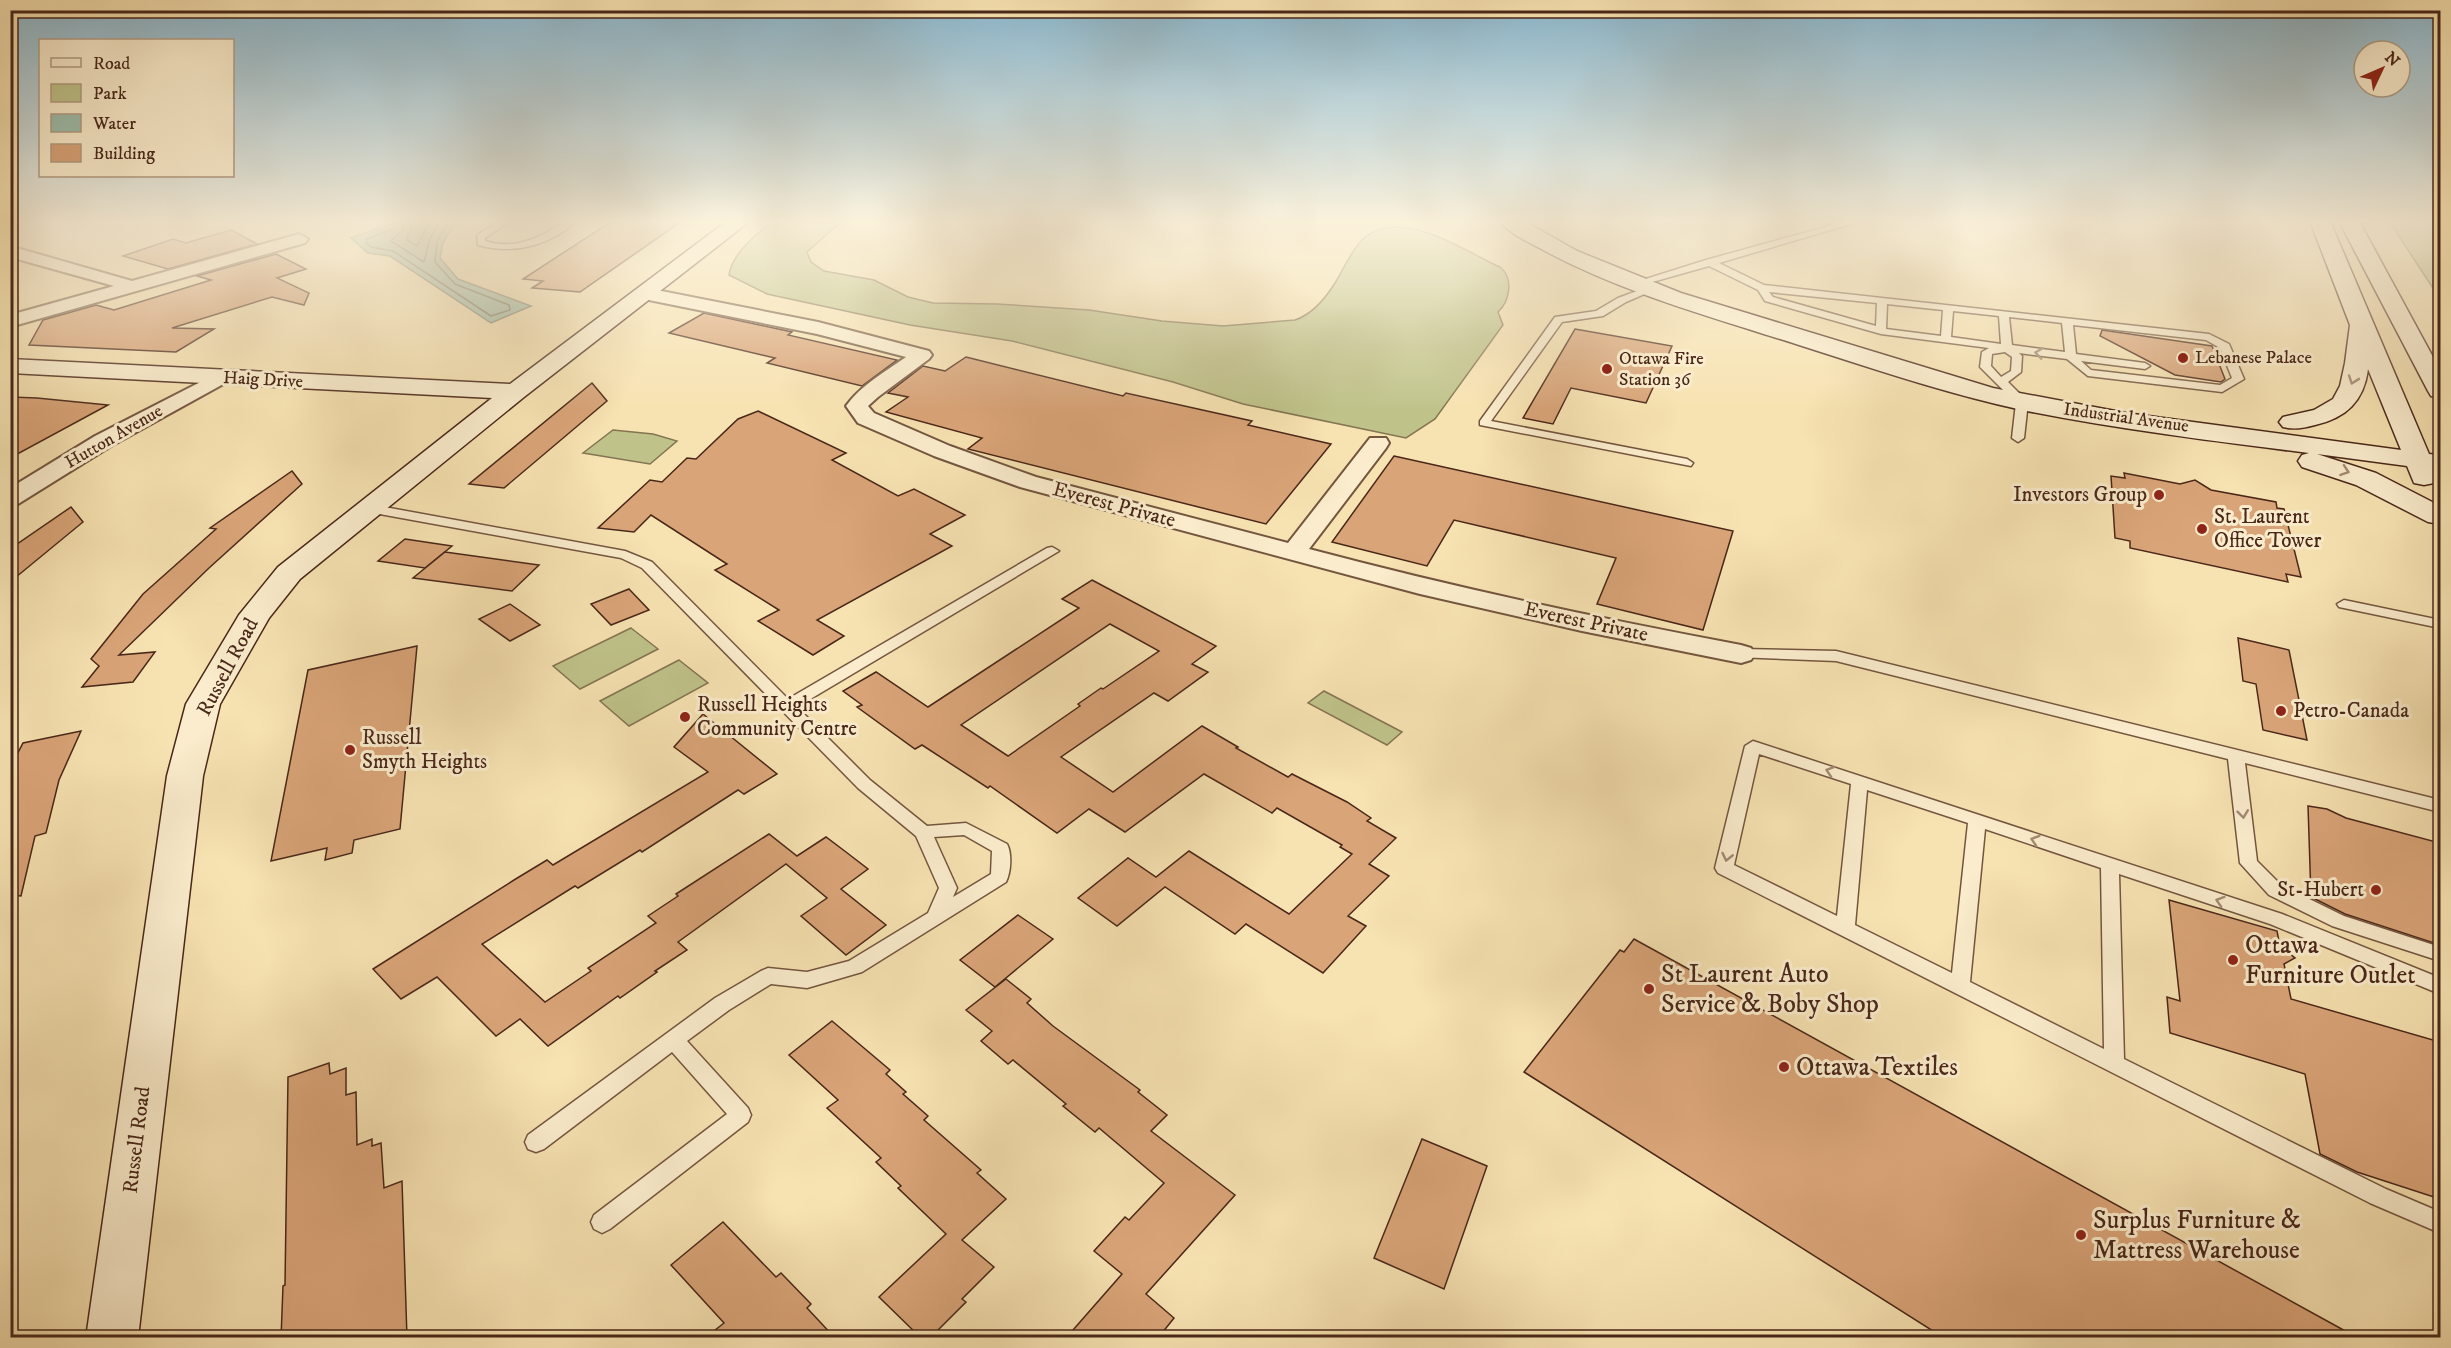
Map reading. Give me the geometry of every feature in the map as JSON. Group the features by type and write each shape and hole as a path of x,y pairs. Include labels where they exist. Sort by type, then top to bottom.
{"main road":[{"name":"Russell Road","path":"112,1338 185,776 203,704 255,615 289,573 515,392 659,284"},
{"name":"Industrial Avenue","path":"1639,284 1732,318 1957,387 2022,402 2124,419 2423,453"},
{"path":"2345,284 2360,322 2423,453 2439,518"},
{"path":"2384,284 2434,373 2440,391"},
{"path":"2292,422 2335,411 2347,394 2356,379 2360,322"},
{"name":"Industrial Avenue","path":"1838,349 2002,381 2166,407 2292,422 2423,453"},
{"name":"Haig Drive","path":"10,366 515,392"},
{"path":"2124,419 2340,469 2366,479 2439,518"},
{"path":"2423,453 2440,440"}],"street":[{"path":"125,284 129,286"},
{"path":"10,321 137,284"},
{"name":"Everest Private","path":"646,294 818,328 922,355 870,392 857,406 866,418 942,451 1028,482 1420,586 1582,623 1741,654"},
{"name":"Hutton Avenue","path":"10,499 103,441 220,378"},
{"path":"1294,552 1378,443"}],"lane":[{"path":"1650,284 1599,314 1558,320 1484,423 1687,463"},
{"path":"1754,284 1762,288 2004,313 2209,337 2225,346 2238,378 2222,389 2160,384 2088,373 2072,357 2067,321"},
{"path":"1762,288 1769,299 1881,331 2145,366"},
{"path":"1881,331 1882,300"},
{"path":"1946,340 1948,307"},
{"path":"2002,381 2016,372 2017,356 2007,348 2004,313"},
{"path":"2007,348 1987,352 1985,367 2022,402 2018,438"},
{"path":"368,508 625,555 647,564 864,784 923,832 948,888 934,918"},
{"path":"787,706 1052,551"},
{"path":"2344,604 2440,624"},
{"path":"1741,654 1836,656 2440,806"},
{"path":"2440,986 2276,920 1753,746 1724,868 2378,1196 2440,1223"},
{"path":"2236,756 2249,863 2275,890 2338,921 2440,954"},
{"path":"1845,928 1860,781"},
{"path":"1960,987 1977,820"},
{"path":"536,1142 722,1004 768,976 807,980 855,967 1000,877 1001,848 966,829 923,832"},
{"path":"2110,865 2114,1063"},
{"path":"602,1222 741,1115 674,1040"}],"green space":[{"path":"747,284 882,284 908,297 933,303 997,304 1089,310 1162,321 1223,326 1295,320 1313,310 1334,284 1509,284 1508,296 1498,312 1503,325 1435,419 1406,438 1243,404 1173,382 1012,341 910,325 767,294"},
{"path":"2430,284 2440,284 2440,299"},
{"path":"613,430 653,434 677,441 650,464 583,453"},
{"path":"631,628 658,649 580,689 553,666"},
{"path":"679,660 708,683 629,726 600,701"},
{"path":"1324,691 1402,732 1387,745 1308,703"}],"water":[{"path":"432,284 471,284 531,306 491,323"}],"building":[{"path":"198,284 290,284 309,293 304,305 272,297 172,328 214,329 176,352 29,345 43,320 96,305 114,310"},
{"path":"538,284 592,284 580,292 532,288"},
{"path":"704,313 792,332 788,335 897,360 862,386 767,363 775,358 669,333"},
{"name":"Ottawa Fire Station 36","path":"1575,329 1672,346 1646,403 1571,388 1553,424 1523,418"},
{"name":"Lebanese Palace","path":"2102,330 2212,346 2225,379 2221,382 2175,375 2100,336"},
{"path":"966,357 1123,396 1126,393 1252,421 1248,425 1331,444 1266,524 968,449 982,438 886,412 908,397 888,393 923,366 945,371"},
{"path":"592,383 607,401 504,488 469,484"},
{"path":"10,397 37,398 108,405 10,458"},
{"path":"758,411 846,453 832,460 898,496 914,489 965,515 930,534 952,546 817,620 844,636 813,655 758,621 779,610 715,570 727,564 651,515 634,532 598,528 650,480 662,482 687,458 696,459 738,419"},
{"path":"1394,456 1733,531 1703,630 1597,604 1616,558 1454,520 1427,566 1332,542"},
{"path":"292,471 302,484 209,568 119,655 155,652 133,682 82,687 99,666 91,659 143,594 216,529 210,528"},
{"name":"St. Laurent Office Tower","path":"2124,473 2180,484 2195,480 2211,490 2276,502 2277,508 2284,509 2301,577 2286,574 2288,582 2130,548 2130,541 2115,538 2111,476 2125,478"},
{"path":"71,507 83,522 10,582 10,549"},
{"path":"405,539 452,546 425,568 378,561"},
{"path":"445,552 539,565 512,591 413,578"},
{"path":"1092,580 1216,646 1192,664 1208,672 1168,701 1154,693 1061,757 1113,792 1202,726 1288,777 1292,774 1347,802 1371,818 1367,821 1396,838 1369,864 1389,876 1348,916 1366,926 1323,973 1246,924 1235,934 1165,887 1117,926 1078,898 1128,858 1156,877 1189,851 1289,914 1352,854 1340,847 1342,845 1277,808 1272,813 1204,774 1125,832 1089,809 1057,833 990,786 988,788 922,745 915,749 857,707 862,705 843,691 876,672 928,707 1079,608 1062,599","holes":["1110,624 1159,651 1103,689 1101,688 1078,704 1080,706 1008,756 961,725"]},
{"path":"629,589 649,610 611,625 591,604"},
{"path":"510,604 540,625 510,641 479,619"},
{"path":"2238,638 2289,650 2307,740 2263,730 2256,684 2243,681"},
{"name":"Russell Smyth Heights","path":"417,646 400,829 354,840 352,853 325,860 327,848 271,861 308,670"},
{"path":"703,714 777,774 744,794 738,790 642,852 640,850 578,888 575,886 482,944 545,1002 591,971 588,968 656,923 648,916 678,896 676,894 769,834 797,856 826,837 868,869 841,889 886,925 846,955 801,916 827,898 786,864 678,942 687,950 548,1046 520,1019 496,1036 437,977 401,999 373,969 547,860 553,865 708,772 674,747"},
{"path":"81,731 59,780 46,833 35,836 21,896 10,895 10,768 23,743"},
{"name":"St-Hubert","path":"2308,806 2327,809 2346,818 2440,843 2440,945 2345,914 2311,897"},
{"path":"2169,900 2277,931 2280,946 2295,958 2284,964 2291,999 2440,1042 2440,1199 2357,1172 2320,1154 2305,1074 2170,1033 2167,997 2180,1001"},
{"path":"1018,915 1053,939 995,987 960,960"},
{"path":"1634,939 2358,1338 1944,1338 1524,1072 1620,950 1624,952"},
{"path":"1006,979 1031,999 1027,1003 1053,1026 1140,1090 1138,1092 1167,1115 1151,1131 1235,1195 1146,1294 1174,1318 1158,1338 1066,1338 1122,1274 1094,1251 1125,1217 1129,1220 1164,1183 1099,1128 1095,1132 1063,1106 1066,1104 1013,1060 1008,1064 981,1041 992,1031 966,1010"},
{"path":"832,1021 890,1070 886,1074 906,1092 903,1094 928,1116 924,1120 981,1170 977,1173 1006,1199 962,1240 994,1267 962,1299 966,1302 930,1338 921,1338 879,1297 946,1234 898,1188 901,1186 876,1162 881,1158 827,1108 838,1100 789,1055"},
{"path":"329,1063 330,1074 346,1068 346,1095 356,1092 357,1145 372,1139 372,1146 381,1143 384,1188 402,1181 407,1338 281,1338 283,1286 285,1285 288,1077"},
{"path":"1422,1139 1487,1166 1444,1289 1374,1258"},
{"path":"723,1222 776,1277 781,1273 811,1304 807,1308 835,1338 705,1338 724,1323 671,1265"}],"place":[{"name":"Lebanese Palace","path":"2183,358"},
{"name":"Ottawa Fire Station 36","path":"1607,369"},
{"name":"Investors Group","path":"2159,495"},
{"name":"St. Laurent Office Tower","path":"2202,529"},
{"name":"Petro-Canada","path":"2281,711"},
{"name":"Russell Heights Community Centre","path":"685,717"},
{"name":"Russell Smyth Heights","path":"350,750"},
{"name":"St-Hubert","path":"2376,890"},
{"name":"Ottawa Furniture Outlet","path":"2233,960"},
{"name":"St Laurent Auto Service & Boby Shop","path":"1649,989"},
{"name":"Ottawa Textiles","path":"1784,1067"},
{"name":"Surplus Furniture & Mattress Warehouse","path":"2081,1235"}]}
